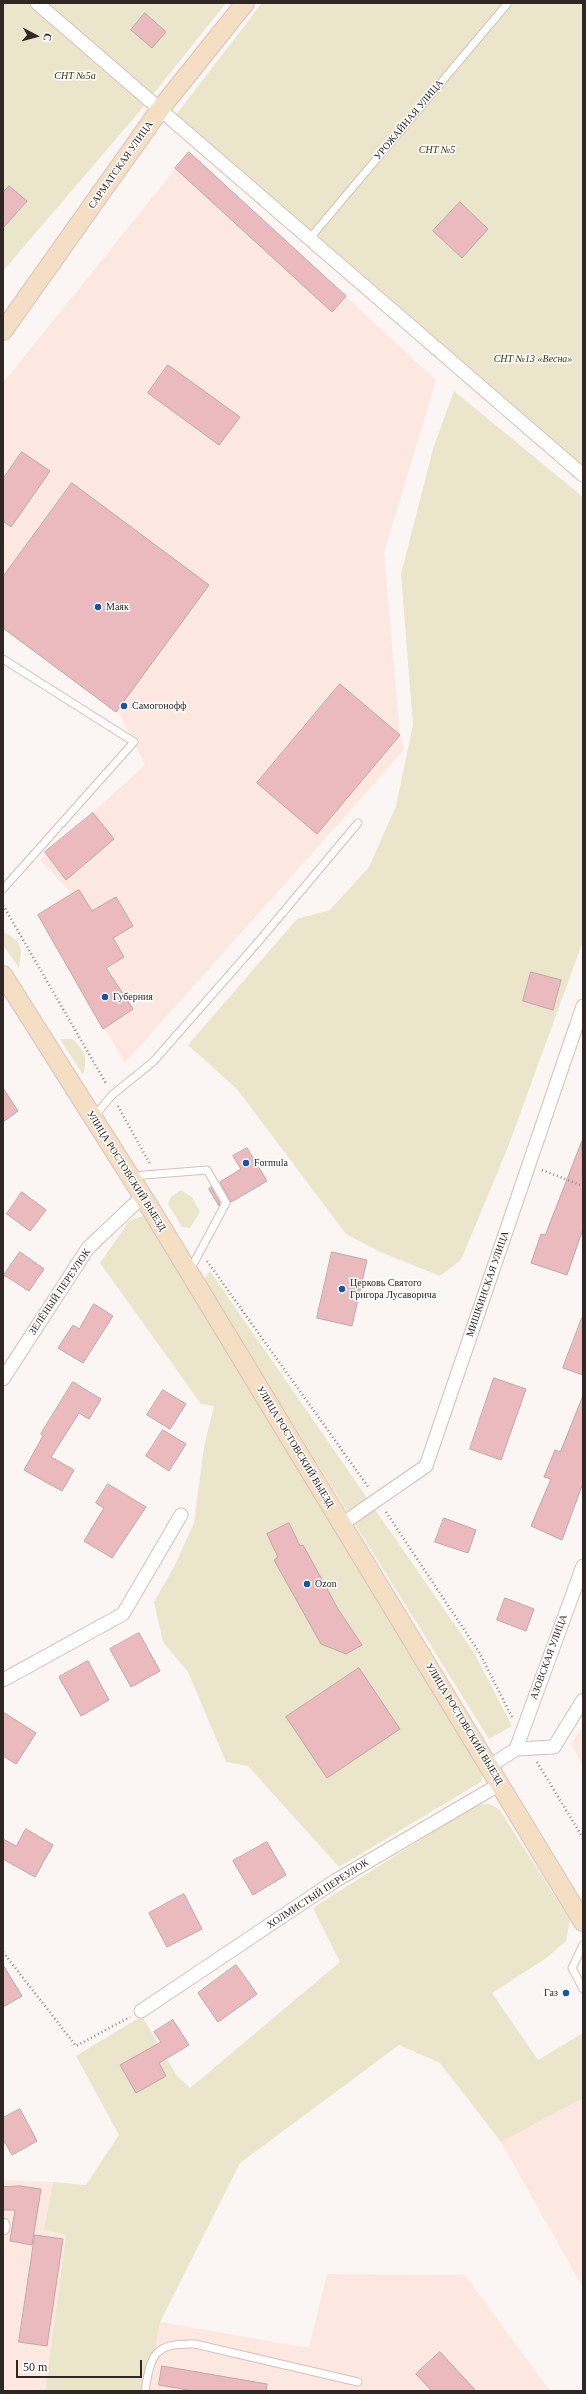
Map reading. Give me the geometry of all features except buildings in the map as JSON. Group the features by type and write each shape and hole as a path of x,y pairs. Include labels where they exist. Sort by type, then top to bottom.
{"main road":[{"name":"САРМАТСКАЯ УЛИЦА","path":"3,331 160,108 245,3"},
{"name":"УЛИЦА РОСТОВСКИЙ ВЫЕЗД","path":"3,974 143,1196 490,1766 583,1922"}],"street":[{"path":"37,3 581,469"},
{"name":"МИШКИНСКАЯ УЛИЦА","path":"342,1524 426,1466 583,1006"},
{"name":"ЗЕЛЁНЫЙ ПЕРЕУЛОК","path":"3,1379 88,1248 143,1196"},
{"path":"3,1680 123,1614 181,1515"},
{"name":"АЗОВСКАЯ УЛИЦА","path":"522,1748 521,1734 583,1566"},
{"path":"490,1766 522,1748 554,1747 583,1700"},
{"name":"ХОЛМИСТЫЙ ПЕРЕУЛОК","path":"141,2011 335,1881 500,1784"}],"lane":[{"name":"УРОЖАЙНАЯ УЛИЦА","path":"310,238 508,3"},
{"path":"3,659 134,742 3,889"},
{"path":"93,1118 112,1095 153,1062 259,941 358,823"},
{"path":"130,1177 207,1170 226,1203 188,1272"},
{"path":"583,1945 572,1968 583,1989"},
{"path":"145,2391 148,2368 157,2352 173,2344 195,2344 358,2382"}],"path":[{"path":"3,905 112,1095 149,1162 152,1174"},
{"path":"529,1165 583,1186"},
{"path":"199,1254 210,1265 377,1500 478,1652 521,1734"},
{"path":"522,1748 583,1838"},
{"path":"3,1952 76,2046 141,2011"}],"shaded area":[{"path":"189,152 436,380 384,553 400,735 404,750 125,1063 38,915 70,892 40,860 145,765 120,715 3,628 3,383"},
{"path":"583,1726 583,1766 571,1744"},
{"path":"583,2098 583,2288 501,2142"},
{"path":"3,2180 53,2182 44,2230 66,2235 45,2391 3,2391"},
{"path":"327,2274 465,2275 550,2391 149,2391 160,2322 309,2348"}],"green space":[{"name":"СНТ №5а","path":"3,3 226,3 139,112 3,271"},
{"name":"СНТ №5","path":"262,3 583,3 583,470 172,120"},
{"path":"454,391 583,497 583,941 508,1147 461,1260 440,1276 378,1251 346,1234 237,1089 188,1045 297,919 330,910 369,867 396,806 413,725 401,574 433,449"},
{"path":"3,932 14,939 20,946 21,955 19,968 3,945"},
{"path":"60,1039 72,1039 83,1051 85,1064 83,1075"},
{"path":"181,1190 192,1197 200,1212 190,1228 182,1227 168,1204 171,1197"},
{"path":"145,1215 484,1767 481,1782 339,1867 248,1766 226,1762 188,1672 163,1642 154,1602 175,1565 194,1523 204,1447 214,1406 201,1404 100,1263 129,1221"},
{"path":"210,1271 473,1651 512,1726 489,1739 203,1280"},
{"path":"489,1804 499,1809 570,1920 566,1941 545,1959 492,1993 538,2060 583,2033 583,2098 501,2142 440,2063 399,2045 240,2163 160,2322 149,2391 45,2391 66,2235 44,2230 53,2182 86,2185 119,2135 76,2056 142,2016 177,2076 190,2088 340,1962 313,1908 475,1805"}],"place":[{"name":"Маяк","path":"98,607"},
{"name":"Самогонофф","path":"124,706"},
{"name":"Губерния","path":"105,997"},
{"name":"Formula","path":"246,1163"},
{"name":"Церковь Святого Григора Лусаворича","path":"342,1289"},
{"name":"Ozon","path":"307,1584"},
{"name":"Газ","path":"566,1993"}],"park label":[{"name":"СНТ №13 «Весна»","path":"533,359"}]}
